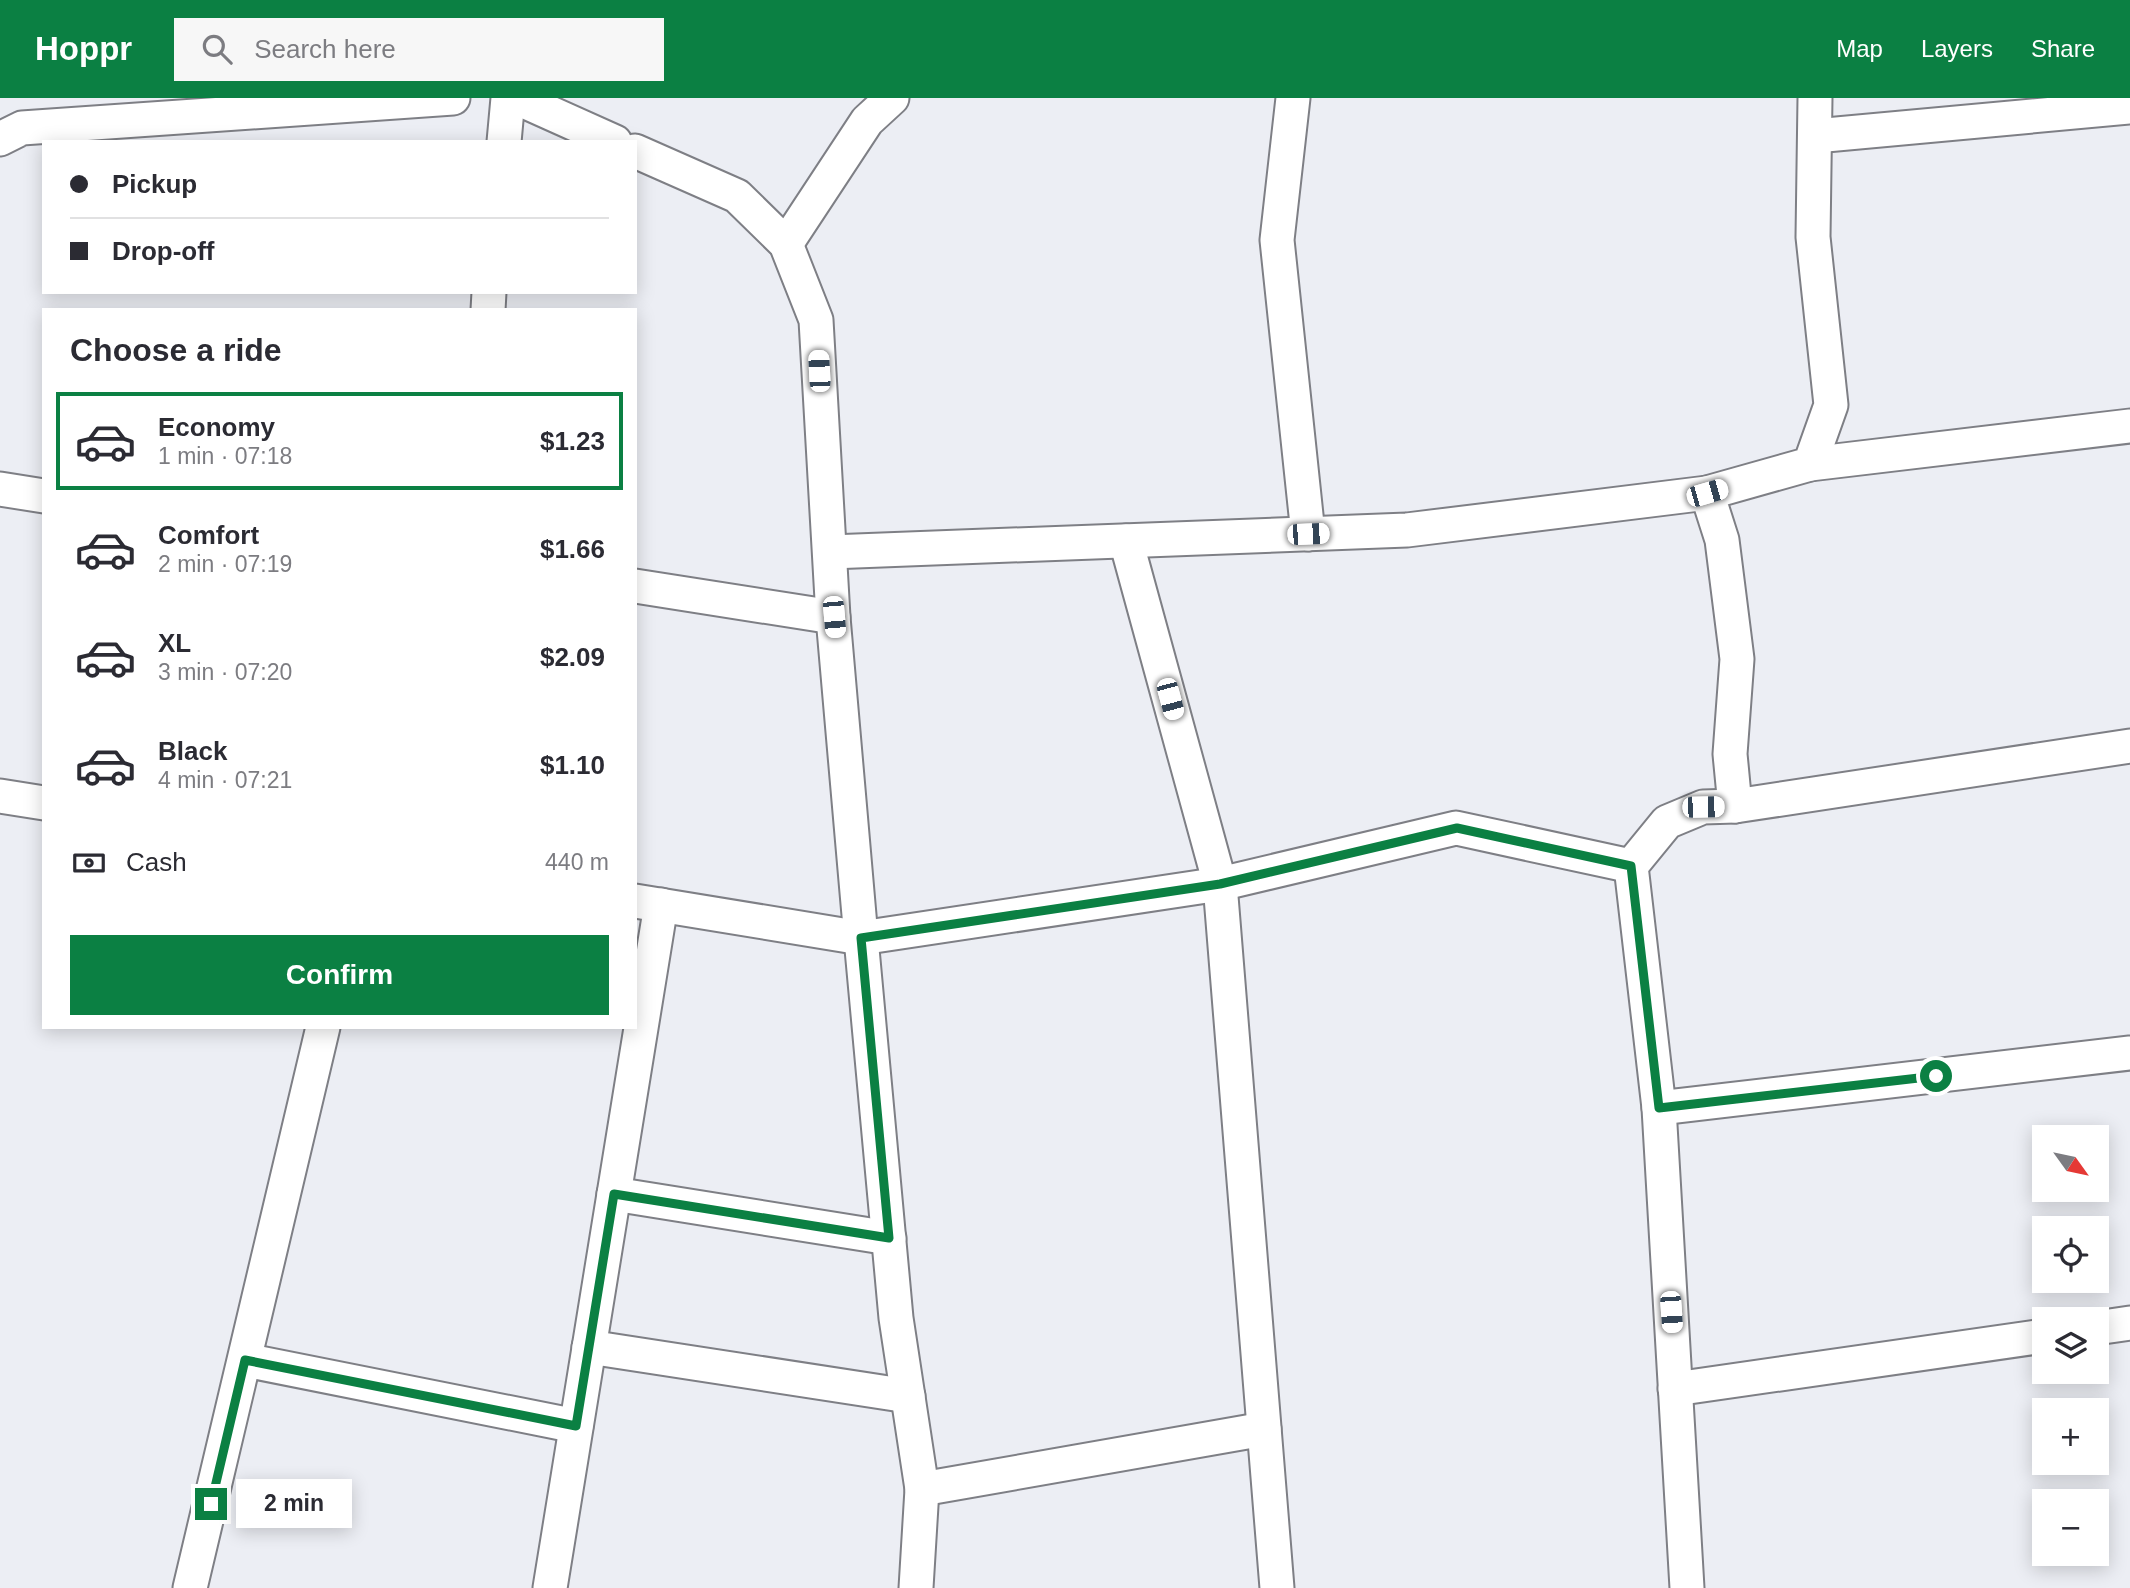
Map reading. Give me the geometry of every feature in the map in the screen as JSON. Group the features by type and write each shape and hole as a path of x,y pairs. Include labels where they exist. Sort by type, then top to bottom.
{"street":[{"path":"0,139 22,128 453,98"},
{"path":"504,140 508,98"},
{"path":"517,98 611,140"},
{"path":"786,244 867,121 892,98"},
{"path":"1293,98 1277,240 1308,534"},
{"path":"1810,464 1831,405 1813,237 1815,98"},
{"path":"1815,136 2130,107"},
{"path":"637,151 737,196 786,244 816,320 834,617 861,938 896,1318 922,1489 916,1588"},
{"path":"831,552 1406,530 1707,493 1810,464 2130,426"},
{"path":"0,489 42,496"},
{"path":"1707,493 1722,540 1737,659 1730,754 1735,806"},
{"path":"1126,541 1220,884 1277,1588"},
{"path":"637,586 834,617"},
{"path":"1687,1588 1659,1108 1631,866 1667,822 1703,807 1735,806 2130,746"},
{"path":"0,796 42,803"},
{"path":"637,997 648,903 861,938 1220,884 1457,828 1631,866"},
{"path":"190,1588 323,1029"},
{"path":"550,1588 614,1194 633,1029"},
{"path":"1659,1108 2130,1053"},
{"path":"614,1194 889,1238"},
{"path":"2109,1326 2130,1323"},
{"path":"1675,1389 2032,1338"},
{"path":"589,1347 908,1396"},
{"path":"245,1360 576,1426"},
{"path":"922,1489 1264,1429"}],"route":[{"path":"211,1504 245,1360 576,1426 614,1194 889,1238 861,938 1220,884 1457,828 1631,866 1659,1108 1936,1076"}]}
